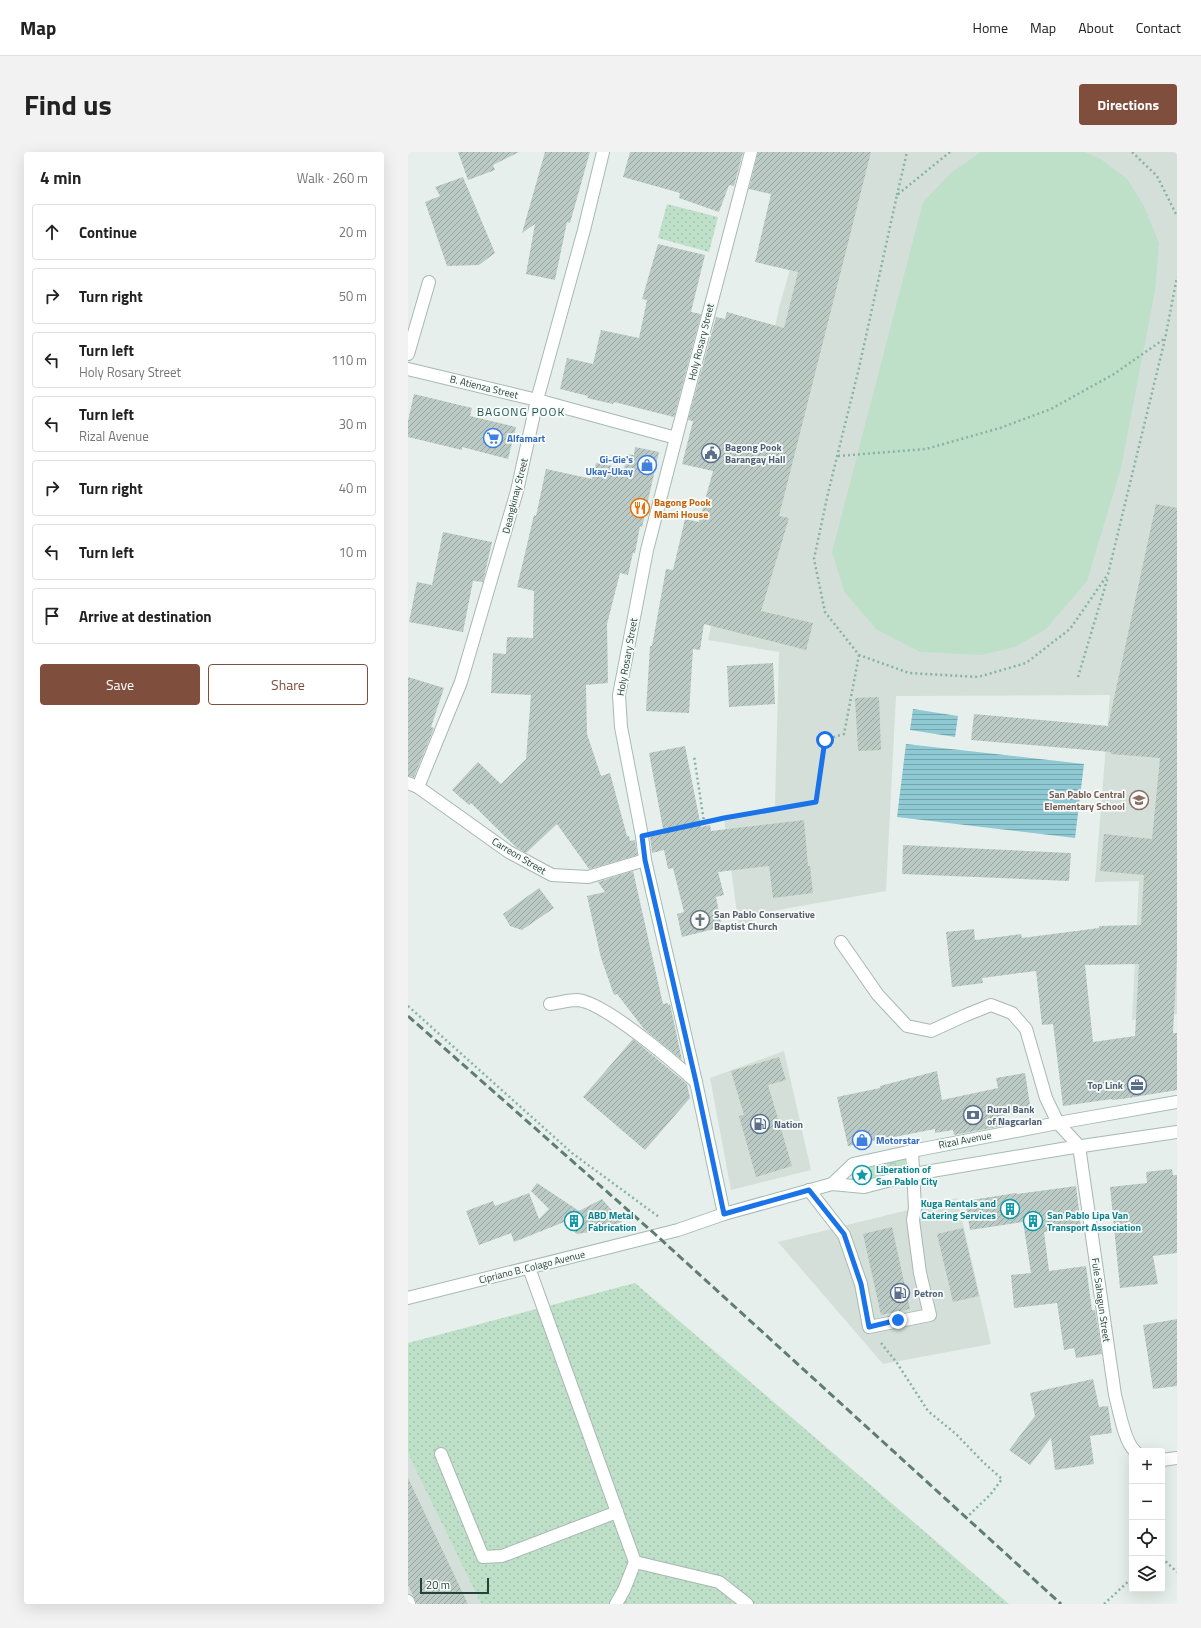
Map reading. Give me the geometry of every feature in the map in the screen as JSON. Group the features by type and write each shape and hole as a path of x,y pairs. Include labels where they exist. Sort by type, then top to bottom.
{"street":[{"name":"Deangkinay Street","path":"413,785 461,682 517,491 537,400 584,230 602,152"},
{"name":"Holy Rosary Street","path":"724,1214 696,1082 645,860 642,836 621,728 619,695 647,550 751,152"},
{"path":"408,354 429,282"},
{"name":"B. Atienza Street","path":"408,369 537,400 676,438"},
{"name":"Carreon Street","path":"413,785 509,852 552,875 588,877 645,860"},
{"path":"841,942 878,995 907,1026 931,1031 991,1005 1012,1013 1026,1029 1046,1098 1058,1123 1079,1146"},
{"path":"550,1004 578,1000 592,1004 624,1024 677,1064 696,1082"},
{"name":"Rizal Avenue","path":"832,1184 853,1164 1058,1123 1177,1102"},
{"name":"Rizal Avenue","path":"656,1235 678,1230 724,1214 832,1184 864,1187 914,1174 1079,1146 1177,1132"},
{"name":"Fule Sahagun Street","path":"1079,1146 1115,1395 1125,1433 1132,1448"},
{"path":"809,1190 844,1234 861,1284 869,1327 930,1315 920,1273 912,1220 916,1208 912,1151"},
{"name":"Cipriano B. Colago Avenue","path":"408,1298 656,1235"},
{"path":"529,1268 635,1562 624,1590 616,1604"},
{"path":"441,1454 483,1557 502,1556 617,1512"},
{"path":"1165,1460 1177,1458"},
{"path":"635,1562 719,1582 747,1604"}],"path":[{"path":"907,152 814,559 825,612 859,655 909,673 978,677 1026,662 1070,629 1108,574"},
{"path":"897,195 950,152"},
{"path":"1132,152 1157,176 1177,216"},
{"path":"1078,678 1108,574 1165,338 1177,277"},
{"path":"838,456 926,449 1000,428 1051,409 1114,374 1165,338"},
{"path":"642,836 704,822 816,802 825,740 844,734 859,655"},
{"path":"694,756 704,822"},
{"path":"408,1006 572,1153 678,1230"},
{"path":"869,1327 897,1363 928,1411 956,1434 1002,1479 990,1495 966,1518"},
{"path":"1165,1561 1177,1572"},
{"path":"1104,1604 1129,1581"}],"shaded area":[{"path":"823,152 1177,152 1177,1014 1132,1020 1139,881 1095,882 1110,695 896,696 886,891 772,911 739,927 724,818 775,806 779,652 708,640 779,308"},
{"name":"Nation","path":"784,1051 811,1170 731,1190 710,1078"},
{"name":"Petron","path":"957,1198 991,1344 883,1364 778,1242"},
{"path":"408,1454 481,1604 408,1604"}],"green space":[{"path":"981,152 1085,152 1101,159 1127,179 1144,206 1159,243 1155,291 1121,468 1087,581 1046,629 1015,647 982,655 920,652 877,630 845,593 832,552 923,202 952,172"},
{"path":"667,204 718,217 709,252 658,238"},
{"path":"905,1159 906,1170 856,1181 851,1171"},
{"path":"635,1283 1009,1604 481,1604 408,1454 408,1343"}],"water":[{"path":"913,709 958,716 955,737 910,730"},
{"path":"906,744 1084,764 1075,838 897,817"}],"building":[{"path":"458,152 519,152 493,165 495,170 468,180"},
{"path":"545,152 590,152 570,223 567,222 555,280 526,274 535,224 522,233"},
{"path":"630,152 743,152 734,186 729,185 719,212 679,198 680,193 623,177"},
{"path":"758,152 871,152 779,516 789,518 761,611 813,623 806,650 704,624 700,650 693,649 689,713 646,711 650,646 652,646 666,569 673,570 685,519 699,522 713,471 682,464 693,421 688,420 716,317 725,319 727,312 784,328 798,272 755,262 771,194 749,189"},
{"path":"463,177 495,253 479,265 447,266 425,202 440,196 435,187"},
{"path":"658,244 705,255 691,312 701,314 674,417 614,402 613,404 587,398 588,396 560,389 567,358 593,364 601,330 639,338 647,300 642,299"},
{"path":"414,394 472,408 470,416 516,427 508,459 462,447 462,450 408,437 408,421"},
{"path":"635,447 659,452 642,527 640,526 635,553 633,553 628,575 620,573 607,624 608,683 586,685 587,734 601,776 610,773 627,836 629,836 630,841 635,840 637,855 589,869 557,824 526,853 516,847 471,803 469,805 452,790 478,762 501,784 526,759 531,695 491,693 493,653 506,654 507,637 533,638 534,591 517,587 534,515 536,516 546,469 592,479 596,463 624,468 627,454 634,455"},
{"path":"1156,504 1177,508 1177,957 1173,1033 1177,1033 1177,1090 1122,1099 1063,1106 1053,1024 1042,1025 1036,971 982,978 983,983 952,987 946,932 974,929 975,940 1021,934 1022,938 1099,928 1099,926 1141,925 1144,875 1100,871 1104,834 1152,839 1160,758 1111,754 1111,752 971,740 974,714 1108,726","holes":["1139,964 1135,1036 1093,1042 1085,965"]},
{"path":"443,532 492,542 483,582 473,581 463,632 409,622 417,582 432,585"},
{"path":"773,663 775,704 729,707 727,666"},
{"path":"408,677 444,688 431,727 434,728 414,777 408,776"},
{"path":"879,697 881,750 858,751 855,698"},
{"path":"685,746 701,827 710,825 711,831 804,820 808,866 810,866 813,893 773,898 769,866 718,872 724,895 716,897 722,927 682,937 677,914 684,912 673,868 668,869 664,850 652,853 650,837 664,834 649,753"},
{"path":"903,845 1071,853 1069,881 902,874"},
{"path":"633,871 663,1004 670,1004 682,1060 644,1029 617,994 614,995 601,958 587,896 605,892 598,882"},
{"path":"539,888 554,908 522,930 510,926 503,914"},
{"path":"633,1039 687,1084 690,1098 645,1150 583,1097"},
{"path":"779,1057 786,1080 768,1085 792,1166 756,1177 739,1116 744,1115 731,1071"},
{"path":"937,1071 942,1100 998,1088 996,1078 1025,1073 1031,1111 1000,1116 1002,1126 954,1135 953,1130 935,1133 935,1129 848,1146 837,1097 880,1088 880,1086"},
{"path":"1172,1169 1173,1175 1177,1175 1177,1253 1153,1256 1158,1284 1120,1288 1110,1187 1147,1183 1146,1172"},
{"path":"537,1183 579,1211 602,1199 622,1222 590,1232 577,1234 564,1222 514,1242 511,1233 479,1245 466,1211 493,1201 495,1206 529,1193 539,1219 549,1209 531,1191"},
{"path":"1076,1186 1081,1227 1044,1232 1049,1271 1086,1266 1092,1310 1095,1310 1102,1354 1076,1358 1074,1348 1064,1350 1057,1303 1014,1308 1011,1275 1031,1273 1023,1222 970,1230 965,1201"},
{"path":"892,1227 910,1309 881,1315 863,1234"},
{"path":"963,1228 979,1296 953,1302 937,1234"},
{"path":"1177,1319 1177,1386 1153,1389 1143,1325"},
{"path":"1093,1379 1099,1407 1108,1406 1112,1433 1090,1436 1094,1464 1055,1470 1051,1438 1030,1465 1009,1450 1035,1416 1030,1393"},
{"path":"408,1478 468,1604 417,1604 408,1585"}],"railway":[{"path":"408,1016 656,1235 1061,1604"}],"place":[{"name":"Alfamart","path":"493,438"},
{"name":"Bagong Pook Barangay Hall","path":"711,453"},
{"name":"Gi-Gie's Ukay-Ukay","path":"647,465"},
{"name":"Bagong Pook Mami House","path":"640,508"},
{"name":"San Pablo Central Elementary School","path":"1139,800"},
{"name":"San Pablo Conservative Baptist Church","path":"700,920"},
{"name":"Top Link","path":"1137,1085"},
{"name":"Rural Bank of Nagcarlan","path":"973,1115"},
{"name":"Nation","path":"760,1124"},
{"name":"Motorstar","path":"862,1140"},
{"name":"Liberation of San Pablo City","path":"862,1175"},
{"name":"Kuga Rentals and Catering Services","path":"1010,1209"},
{"name":"ABD Metal Fabrication","path":"574,1221"},
{"name":"San Pablo Lipa Van Transport Association","path":"1033,1221"},
{"name":"Petron","path":"900,1293"}],"district":[{"name":"BAGONG POOK","path":"521,411"}],"route":[{"path":"825,740 816,802 724,818 642,836 645,860 696,1082 724,1214 809,1190 844,1234 861,1284 869,1327 898,1320"}]}
